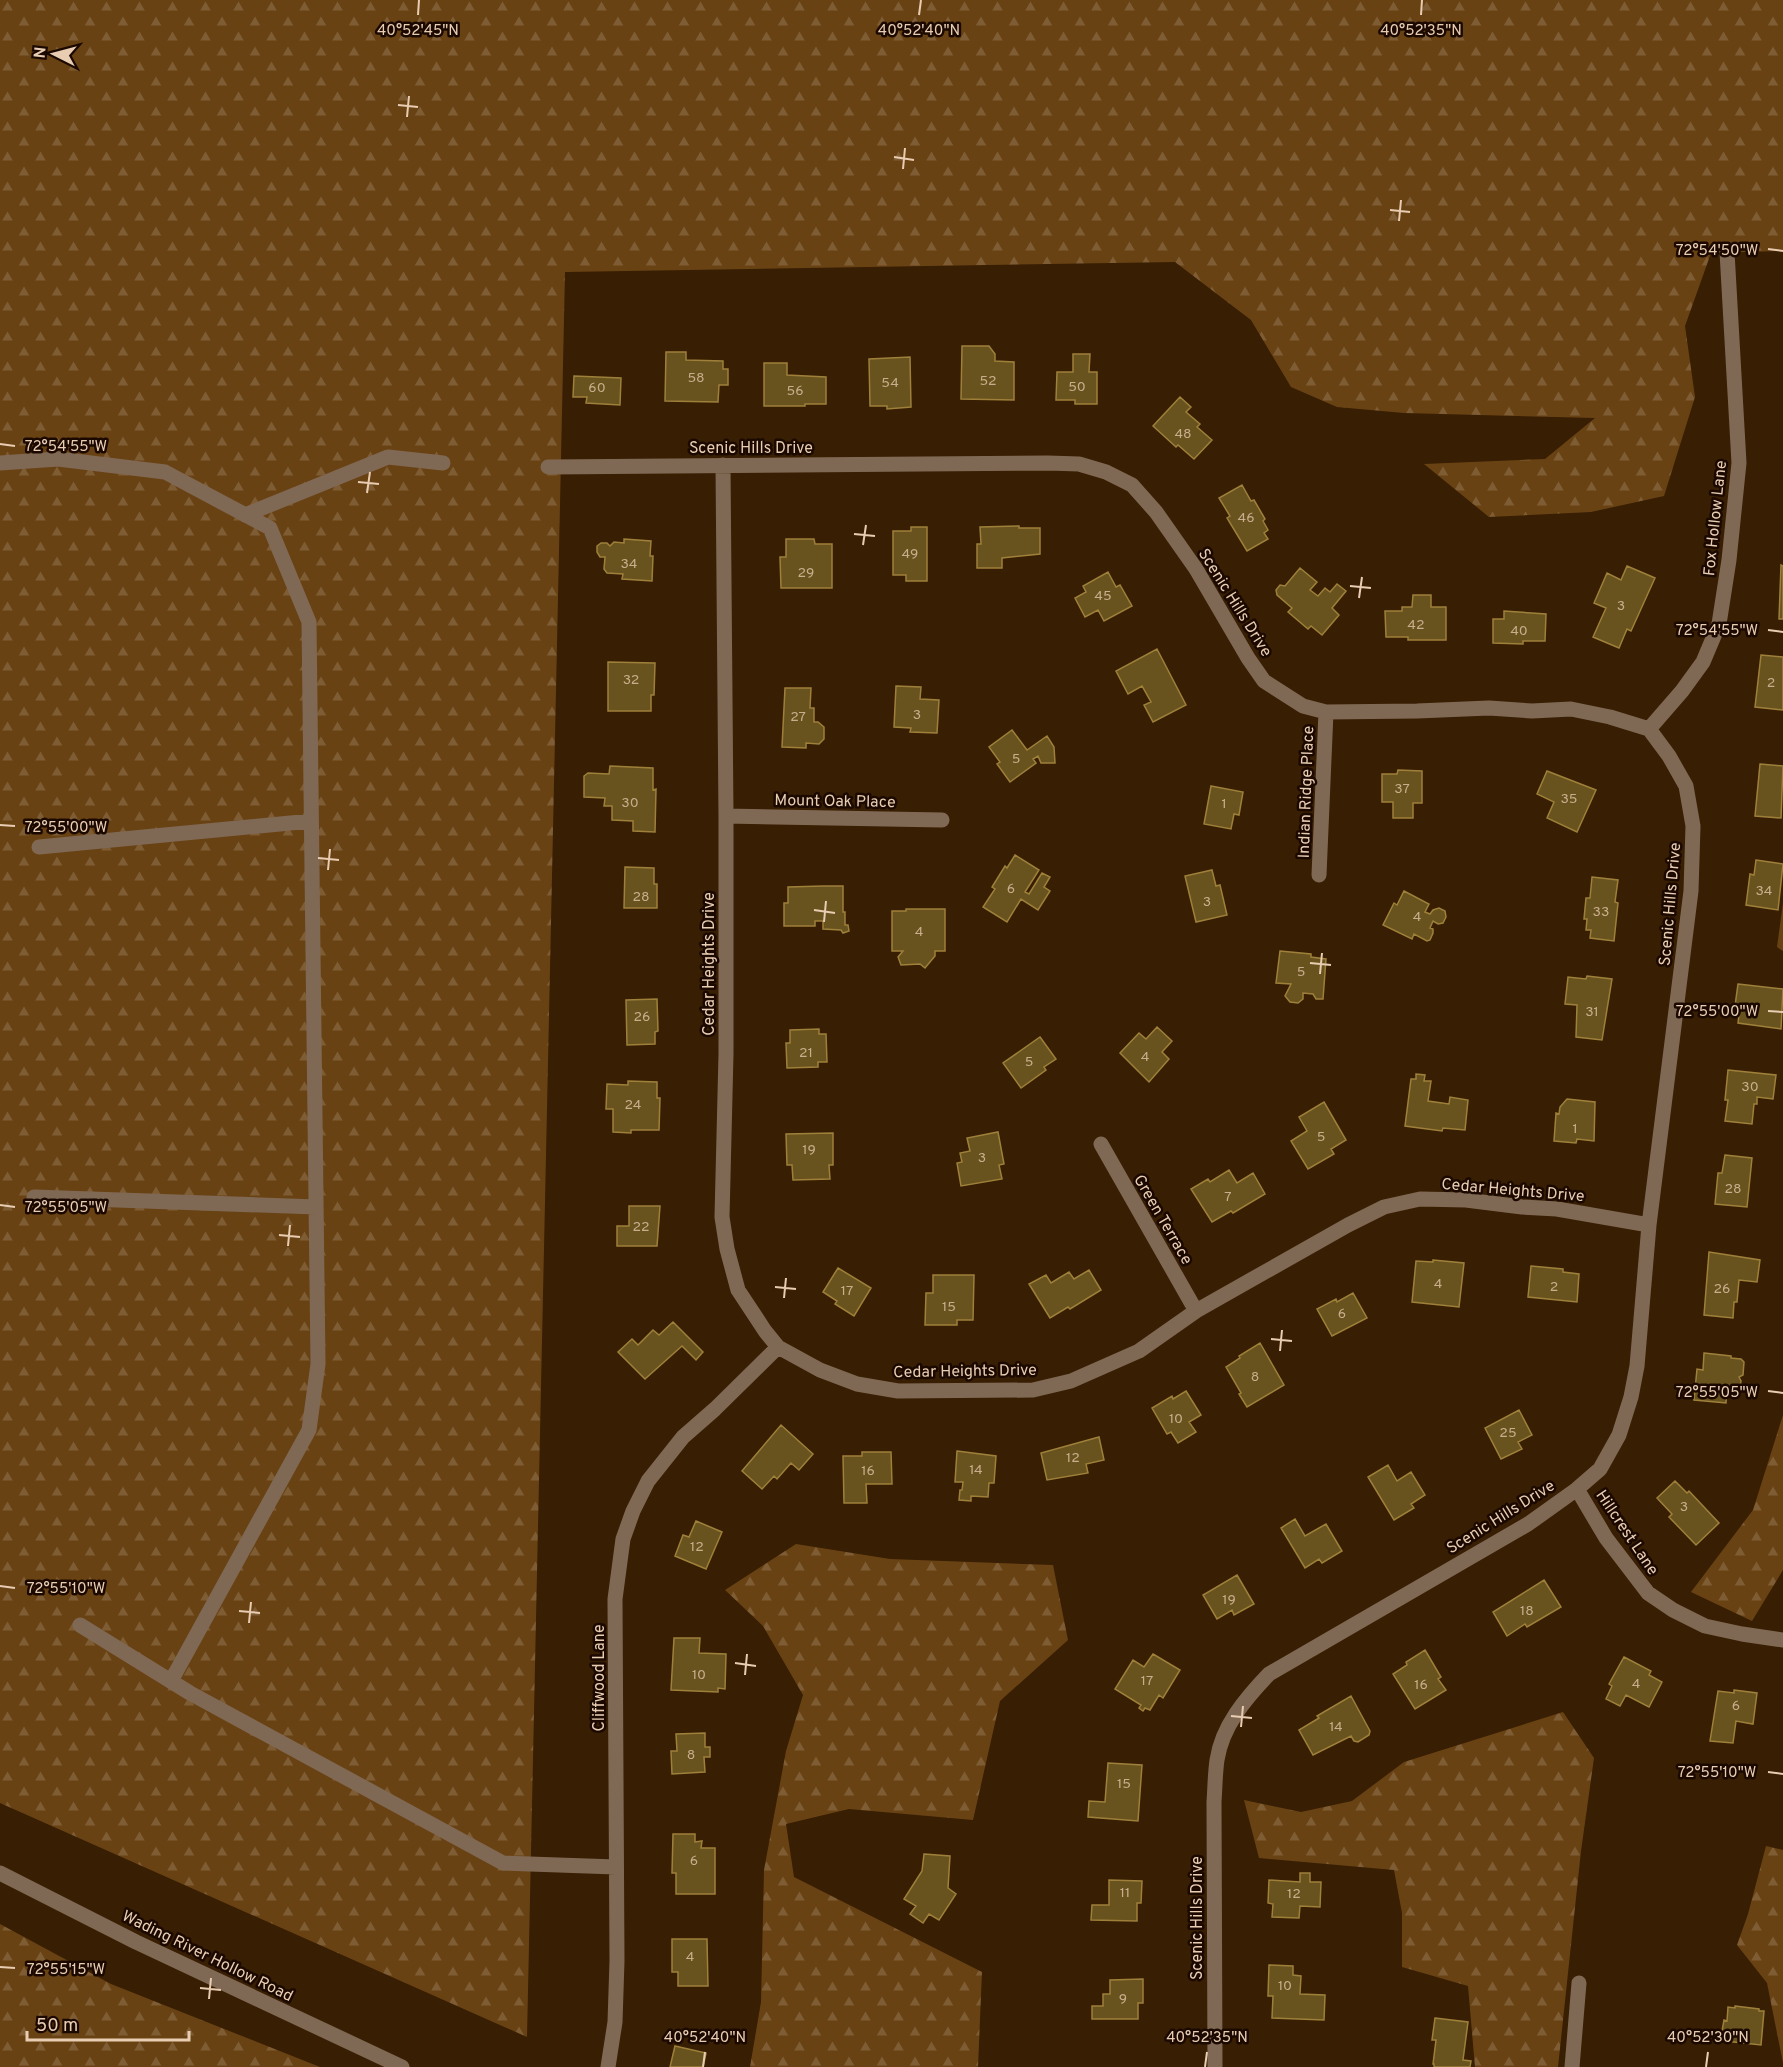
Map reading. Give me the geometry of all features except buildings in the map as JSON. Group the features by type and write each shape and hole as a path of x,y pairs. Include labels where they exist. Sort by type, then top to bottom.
{"street":[{"name":"Fox Hollow Lane","path":"1649,729 1682,691 1703,662 1719,624 1729,560 1739,463 1727,252"},
{"path":"245,515 388,457 443,463"},
{"path":"0,463 58,459 165,472 270,528 309,622 318,1364 309,1430 171,1681"},
{"name":"Scenic Hills Drive","path":"548,467 1079,464 1106,472 1132,484 1156,512 1196,569 1264,681 1303,706 1326,712 1489,708 1532,711 1571,709 1610,717 1649,729 1670,756 1686,786 1693,826 1691,891 1649,1225 1637,1366 1631,1397 1619,1435 1600,1469 1577,1489 1528,1524 1269,1674 1247,1697 1229,1725 1217,1759 1214,1802 1215,2067"},
{"name":"Cedar Heights Drive","path":"723,465 726,1054 722,1217 727,1249 738,1290 778,1347 820,1370 857,1384 898,1391 1033,1390 1071,1382 1139,1351 1196,1311 1384,1207 1420,1199 1466,1200 1557,1209 1649,1225"},
{"name":"Indian Ridge Place","path":"1319,874 1326,712"},
{"name":"Mount Oak Place","path":"726,816 942,820"},
{"path":"39,847 311,821"},
{"name":"Green Terrace","path":"1101,1144 1196,1311"},
{"path":"34,1197 316,1207"},
{"name":"Cliffwood Lane","path":"608,2067 615,2022 615,1599 623,1539 633,1511 648,1481 683,1437 716,1409 778,1347"},
{"name":"Hillcrest Lane","path":"1577,1489 1606,1538 1648,1593 1673,1610 1705,1626 1783,1640"},
{"path":"80,1625 171,1681 503,1863 616,1867"},
{"name":"Wading River Hollow Road","path":"0,1873 136,1942 402,2067"},
{"path":"1572,2067 1579,1983"}],"green space":[{"path":"0,0 1783,0 1783,251 1711,253 1685,326 1695,397 1664,496 1591,512 1489,517 1424,464 1545,459 1595,418 1404,413 1337,407 1291,387 1251,320 1175,262 565,272 527,2037 0,1803"},
{"path":"1783,903 1783,951 1777,947"},
{"path":"1783,1415 1783,1570 1752,1621 1691,1592 1753,1510"},
{"path":"796,1544 890,1559 1053,1565 1068,1640 1000,1701 973,1820 849,1809 786,1824 794,1877 982,1972 978,2067 750,2067 761,2002 764,1870 786,1751 803,1695 763,1626 725,1590"},
{"path":"1563,1712 1594,1758 1581,1851 1558,2067 1475,2067 1468,1986 1402,1967 1402,1913 1394,1870 1259,1858 1244,1800 1301,1812 1352,1801 1404,1762"},
{"path":"1766,1846 1783,1850 1783,2063 1767,1983 1737,1945 1748,1914"},
{"path":"0,1924 111,1984 320,2067 0,2067"}]}
